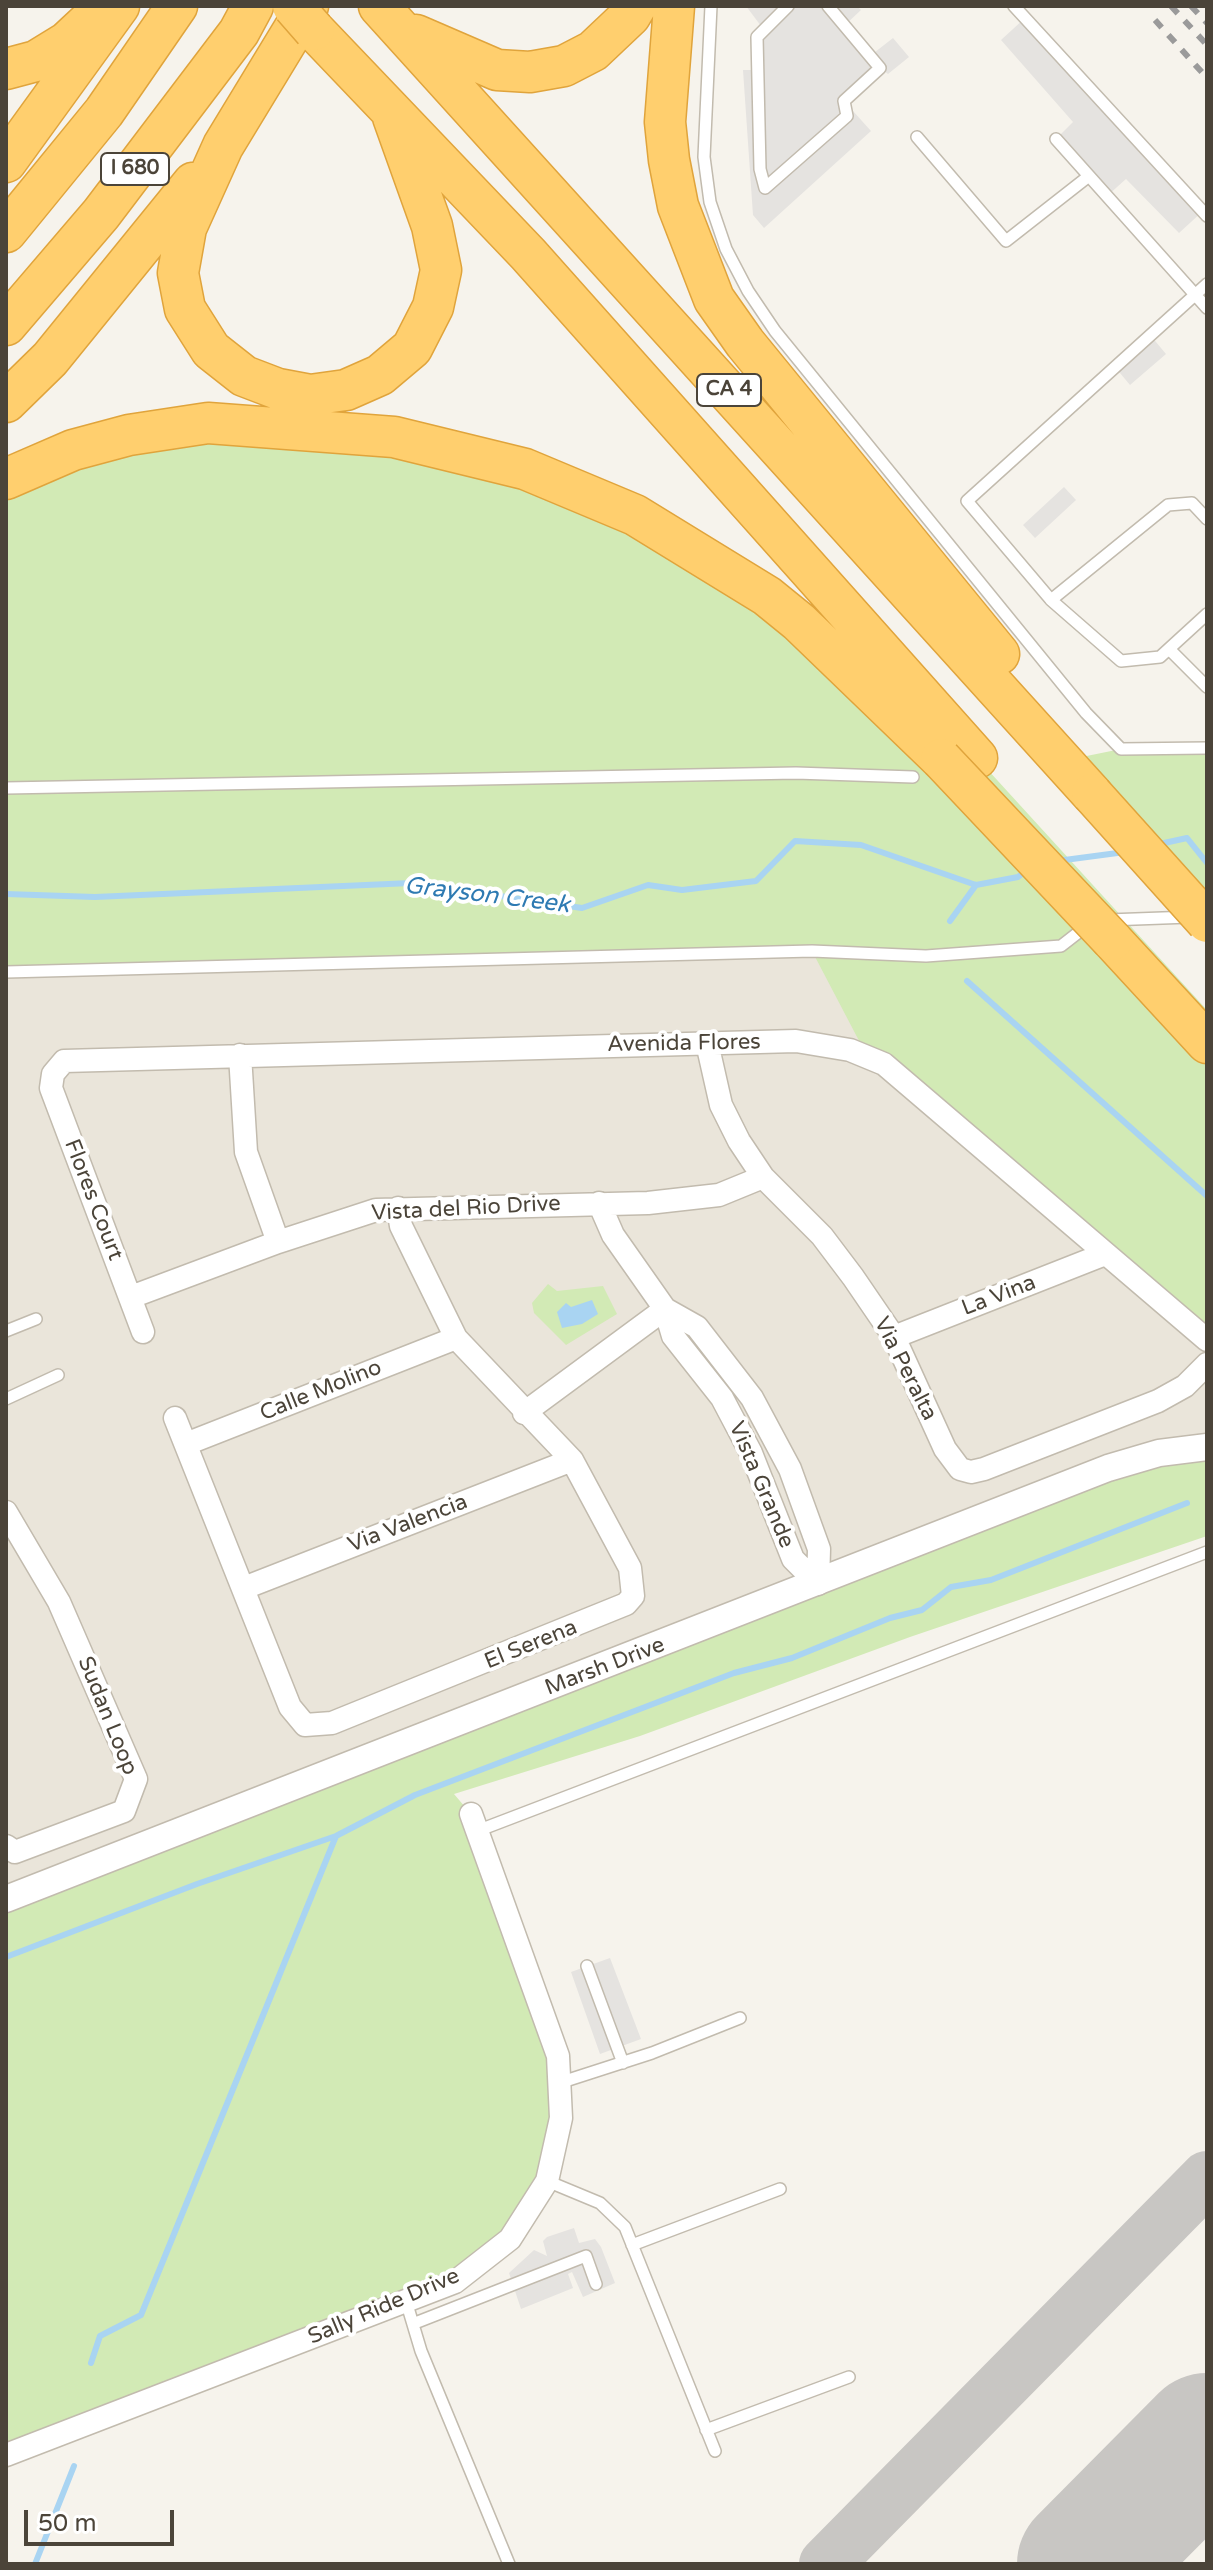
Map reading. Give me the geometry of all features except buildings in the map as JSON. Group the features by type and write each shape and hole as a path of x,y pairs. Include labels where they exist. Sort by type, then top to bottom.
{"highway":[{"path":"6,69 36,61 67,42 106,6"},
{"path":"6,162 119,6"},
{"name":"I 680","path":"6,232 104,112 177,6"},
{"name":"I 680","path":"6,325 101,214 239,32 253,6"},
{"path":"389,16 497,70 530,72 564,66 593,51 630,16 636,6"},
{"path":"674,6 665,122 669,160 678,206 714,299 745,343 1063,735 1065,756 1092,794 1207,922"},
{"path":"6,402 50,359 223,146 305,14"},
{"name":"CA 4","path":"305,14 528,254 944,765 1127,939 1207,1010"},
{"name":"CA 4","path":"389,16 1065,756"},
{"path":"223,146 186,228 178,273 185,309 211,350 244,376 278,389 310,395 346,390 380,375 412,348 433,307 441,270 432,226 389,106"},
{"path":"6,479 73,450 129,435 208,423 394,437 525,469 635,515 767,596 799,622 944,765"},
{"path":"1127,939 1207,1043"}],"street":[{"name":"Via Peralta","path":"707,1043 721,1105 763,1177 822,1236 894,1337 952,1462 971,1472 1158,1401 1185,1386 1207,1364"},
{"name":"Avenida Flores","path":"57,1068 75,1058 825,1043 884,1064 1207,1340"},
{"path":"240,1055 246,1152 278,1242"},
{"name":"Flores Court","path":"57,1068 51,1088 143,1332"},
{"name":"Vista del Rio Drive","path":"131,1297 353,1215 398,1208 648,1203 719,1195 763,1177"},
{"name":"Vista Grande","path":"599,1203 613,1235 665,1309 697,1327 752,1398 790,1469 819,1549 818,1584"},
{"name":"El Serena","path":"175,1418 297,1719 305,1725 332,1723 626,1604 633,1596 630,1568 572,1460 456,1338 401,1226 398,1208"},
{"name":"La Vina","path":"894,1337 1105,1254"},
{"path":"524,1413 665,1309"},
{"name":"Calle Molino","path":"186,1444 456,1338"},
{"name":"Marsh Drive","path":"6,1899 818,1584 1108,1468 1159,1453 1207,1447"},
{"name":"Via Valencia","path":"244,1588 572,1460"},
{"name":"Sudan Loop","path":"6,1512 59,1602 136,1779 124,1811 15,1852 6,1846"},
{"name":"Sally Ride Drive","path":"6,2455 455,2282 510,2239 547,2181 561,2118 558,2056 474,1822"}],"lane":[{"path":"711,6 704,157 710,202 726,249 748,291 775,331 1086,713 1121,749 1207,748"},
{"path":"788,6 757,37 760,169 765,188 847,116 844,101 880,68 828,6"},
{"path":"1014,6 1207,216"},
{"path":"917,137 1006,241 1089,176"},
{"path":"1056,139 1207,308"},
{"path":"1207,284 967,501 1051,600 1121,661 1160,657 1207,614"},
{"path":"1196,507 1207,498"},
{"path":"1051,600 1168,505 1192,503 1207,519"},
{"path":"1169,649 1207,687"},
{"path":"6,788 796,773 944,765"},
{"path":"6,972 812,951 926,956 1061,946 1093,920 1207,916"},
{"path":"6,1331 36,1319"},
{"path":"6,1399 58,1375"},
{"path":"474,1822 1207,1552"},
{"path":"587,1966 623,2063"},
{"path":"559,2083 623,2063 740,2018"},
{"path":"547,2181 600,2203 625,2227 715,2451"},
{"path":"632,2245 780,2189"},
{"path":"415,2323 586,2256 596,2284"},
{"path":"406,2301 421,2351 509,2564"},
{"path":"706,2430 849,2377"}],"shaded area":[{"path":"746,6 857,6 861,10 844,26 870,56 893,38 909,57 888,74 880,68 844,101 871,131 764,228 753,215 743,70 757,70 764,30"},
{"path":"1025,18 1203,211 1179,233 1126,179 1107,196 1056,139 1073,122 1001,40"},
{"path":"1151,336 1166,354 1130,385 1115,367"},
{"path":"1064,487 1076,500 1035,538 1023,525"},
{"path":"812,951 1207,1334 1207,1449 6,1899 6,972"},
{"path":"610,1958 641,2039 600,2054 571,1972"},
{"path":"574,2228 579,2243 595,2239 601,2247 615,2283 583,2297 572,2272 568,2274 573,2288 521,2309 509,2273 534,2250 547,2256 543,2241 547,2237"}],"green space":[{"path":"129,435 394,437 635,515 977,758 1207,1010 1207,1336 867,1056 812,951 6,972 6,479"},
{"path":"1207,748 1207,923 1062,761 1121,749"},
{"path":"548,1284 557,1291 603,1286 617,1314 566,1345 534,1313 532,1303"},
{"path":"1207,1447 1207,1536 910,1637 640,1736 454,1794 471,1814 558,2056 547,2181 510,2239 455,2282 6,2455 6,1901 1108,1468"}],"water":[{"path":"592,1300 598,1314 582,1324 562,1328 557,1312 566,1303 571,1307"}],"waterway":[{"name":"Grayson Creek","path":"1155,845 1187,838 1207,863"},
{"name":"Grayson Creek","path":"6,894 95,897 411,883 582,908 648,885 682,890 756,881 795,841 861,845 976,885 1018,877 1028,869"},
{"name":"Grayson Creek","path":"1057,861 1125,852"},
{"path":"950,921 976,885"},
{"path":"967,981 1207,1196"},
{"path":"6,1957 197,1884 336,1836 415,1795 734,1673 792,1658 890,1618 922,1610 951,1587 991,1580 1187,1503"},
{"path":"91,2363 100,2336 141,2315 336,1836"},
{"path":"35,2564 74,2466"}],"taxiway":[{"path":"826,2564 1207,2178"}],"runway":[{"path":"1085,2564 1207,2441"}],"railway":[{"path":"1171,6 1207,45"},
{"path":"1191,6 1207,23"},
{"path":"1155,20 1207,78"}]}
